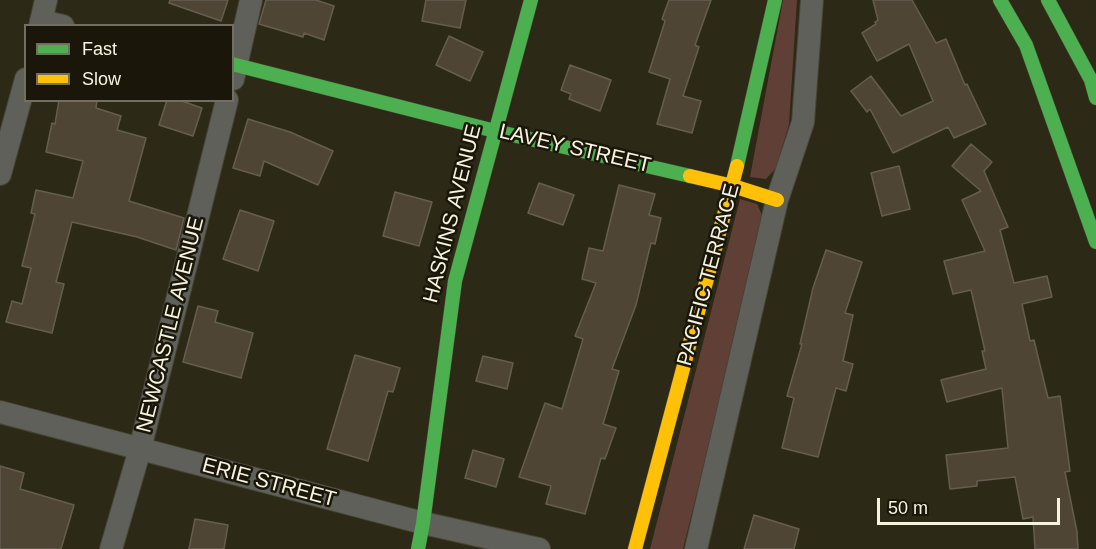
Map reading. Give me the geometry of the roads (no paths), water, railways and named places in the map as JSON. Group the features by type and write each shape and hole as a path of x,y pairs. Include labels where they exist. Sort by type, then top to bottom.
{"street":[{"path":"234,70 252,0"},
{"name":"HASKINS AVENUE","path":"418,549 455,281 531,0"},
{"name":"PACIFIC TERRACE","path":"636,549 733,186 775,0"},
{"path":"696,549 777,200 803,122 812,0"},
{"path":"1000,0 1026,45 1096,242"},
{"path":"1048,0 1091,80 1096,98"},
{"name":"LAVEY STREET","path":"234,70 733,186 777,200"},
{"path":"0,174 24,86"},
{"name":"NEWCASTLE AVENUE","path":"111,549 140,449 227,102"},
{"name":"ERIE STREET","path":"0,412 423,523 539,549"}]}
